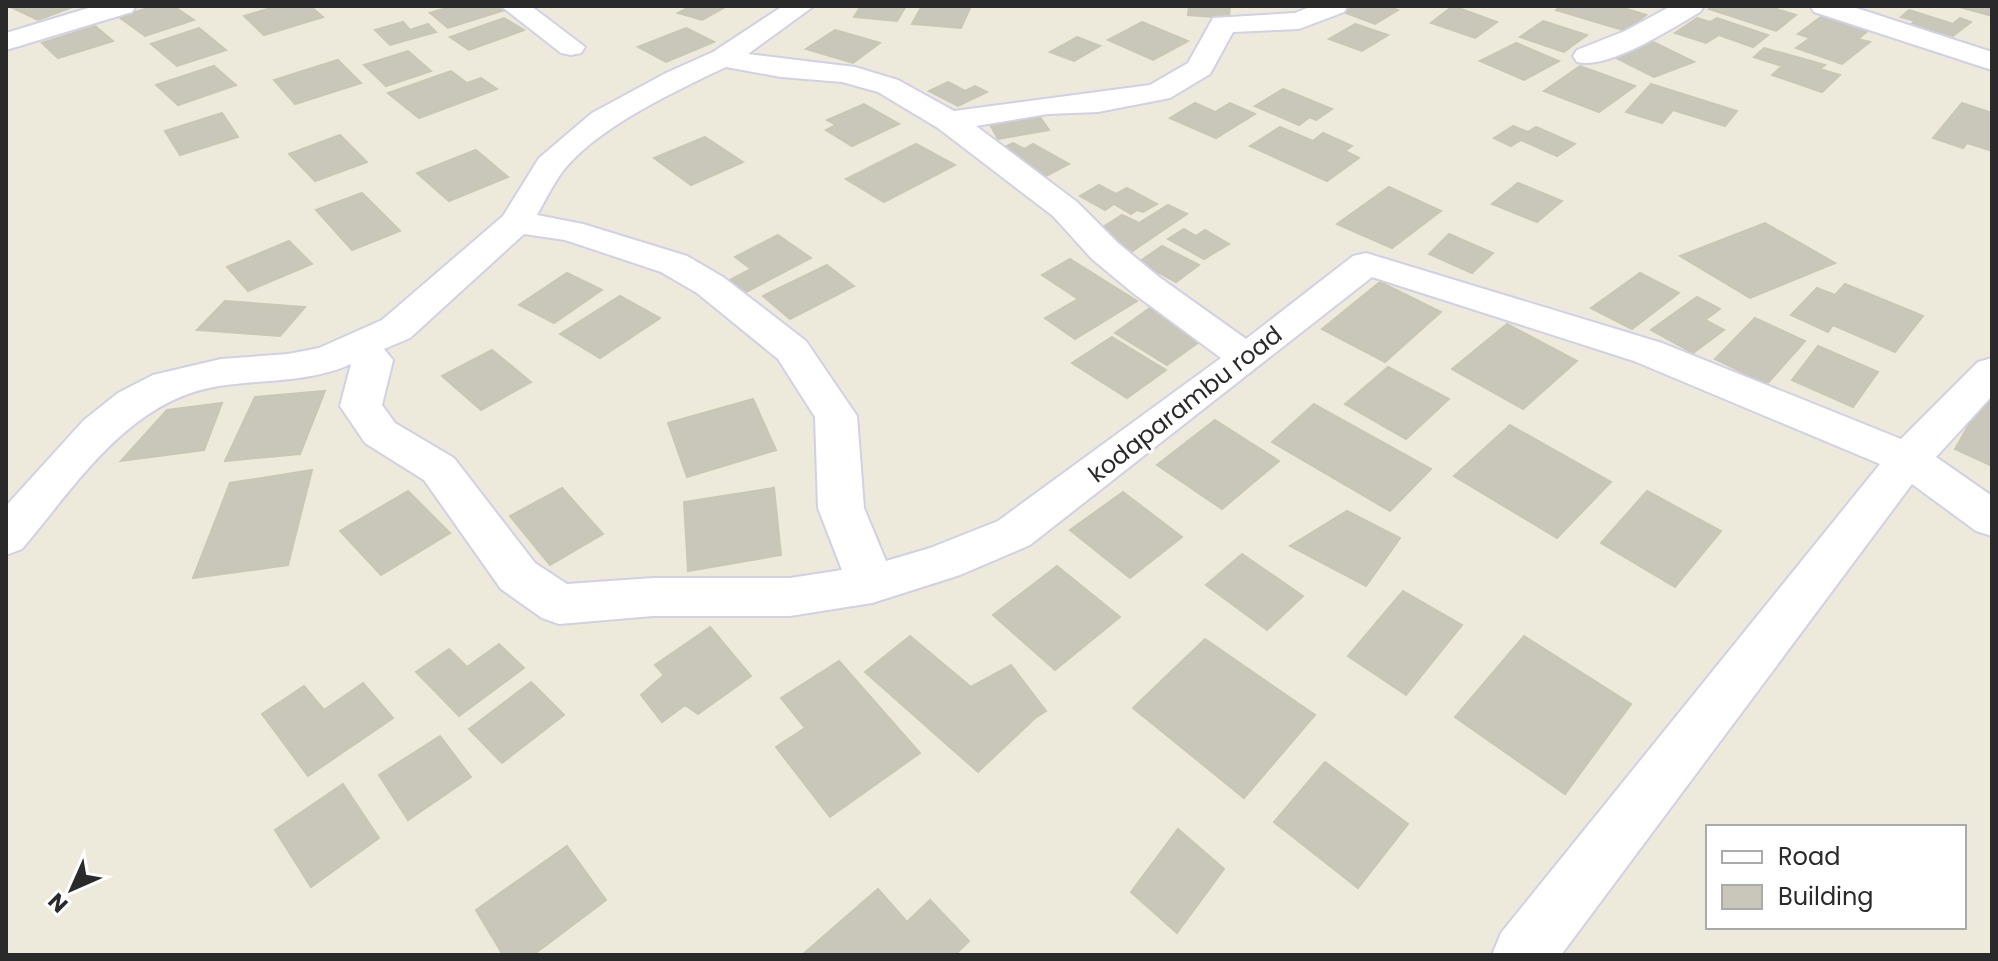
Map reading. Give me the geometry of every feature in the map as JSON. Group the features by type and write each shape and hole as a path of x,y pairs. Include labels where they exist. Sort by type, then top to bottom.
{"street":[{"path":"6,42 123,6"},
{"path":"514,6 571,47"},
{"path":"6,537 99,430 133,403 167,385 195,377 288,367 328,359 396,329 516,222 550,165 603,120 676,79 723,58 801,6"},
{"path":"949,121 1048,105 1098,103 1159,92 1200,68 1223,24 1299,21 1335,6"},
{"path":"1643,6 1683,10"},
{"path":"1823,6 1992,61"},
{"path":"1587,56 1635,37 1683,10"},
{"path":"723,58 781,68 845,73 888,86 949,121 1065,209 1105,251 1146,285 1247,358"},
{"path":"516,222 571,231 674,264 710,285 792,350 836,416 841,508 872,584"},
{"name":"kodaparambu road","path":"355,348 373,360 361,406 380,433 439,469 518,576 559,604 653,597 790,597 872,584 943,562 1014,533 1247,358 1366,264 1648,352 1908,459"},
{"path":"1523,955 1908,459 1992,371"},
{"path":"1908,459 1992,519"}],"building":[{"path":"75,6 38,20 13,8"},
{"path":"154,6 173,6 194,20 145,36 119,17"},
{"path":"278,6 310,6 323,17 264,35 244,16"},
{"path":"453,6 499,6 505,10 448,28 430,13"},
{"path":"691,6 727,6 702,20 678,13"},
{"path":"861,6 906,6 897,21 854,17"},
{"path":"922,6 971,6 961,28 912,24"},
{"path":"1189,6 1230,6 1229,18 1188,15"},
{"path":"1350,6 1387,6 1398,10 1375,24 1341,11"},
{"path":"1453,6 1497,22 1475,38 1431,23"},
{"path":"1561,6 1617,6 1646,15 1626,31 1556,10"},
{"path":"1713,6 1780,6 1776,9 1796,15 1776,31 1709,9"},
{"path":"1956,6 1992,6 1992,16"},
{"path":"1909,10 1953,24 1960,18 1971,22 1953,36 1943,33 1937,38 1906,29 1915,21 1901,17"},
{"path":"1822,16 1869,30 1858,39 1870,42 1842,64 1796,48 1810,38 1798,34"},
{"path":"504,18 524,30 469,50 450,37"},
{"path":"1697,18 1710,22 1717,18 1768,35 1753,47 1719,35 1706,43 1675,33"},
{"path":"1543,21 1587,35 1564,52 1520,37"},
{"path":"403,22 410,30 428,24 436,32 390,45 375,30"},
{"path":"1142,22 1188,41 1153,60 1108,40"},
{"path":"1355,24 1388,35 1362,51 1329,39"},
{"path":"95,26 113,41 58,58 42,43"},
{"path":"199,28 226,50 177,66 151,44"},
{"path":"686,28 714,42 666,62 638,47"},
{"path":"835,30 880,43 853,63 806,49"},
{"path":"1077,37 1100,46 1074,61 1050,52"},
{"path":"1651,41 1694,62 1654,77 1610,55"},
{"path":"1516,43 1559,61 1524,80 1480,61"},
{"path":"1764,48 1825,65 1820,69 1840,75 1822,92 1772,75 1782,66 1754,57"},
{"path":"408,51 431,71 386,86 364,65"},
{"path":"338,60 361,83 295,104 274,80"},
{"path":"214,66 236,85 178,105 156,85"},
{"path":"1580,66 1635,86 1599,112 1544,91"},
{"path":"451,71 467,83 481,78 497,89 419,118 388,93"},
{"path":"948,82 965,91 975,86 987,92 958,106 929,91"},
{"path":"1651,84 1737,111 1725,126 1673,110 1662,123 1626,112"},
{"path":"1283,89 1332,109 1316,120 1310,117 1299,125 1255,106"},
{"path":"1195,103 1215,112 1230,103 1255,114 1216,138 1170,118"},
{"path":"1962,103 1992,113 1992,151 1967,143 1963,148 1933,138"},
{"path":"864,104 899,124 852,146 826,130 836,125 827,120"},
{"path":"222,113 238,137 180,155 165,131"},
{"path":"1015,115 1019,120 1040,117 1049,130 998,139 987,119"},
{"path":"1513,126 1528,132 1536,127 1575,144 1557,156 1521,140 1511,146 1494,138"},
{"path":"1280,127 1313,141 1323,133 1352,146 1345,151 1359,158 1327,181 1250,146"},
{"path":"340,135 367,162 315,181 289,154"},
{"path":"705,137 743,162 691,185 654,158"},
{"path":"1013,143 1024,149 1033,144 1069,164 1042,178 996,151"},
{"path":"916,144 955,165 884,202 846,179"},
{"path":"476,150 508,177 449,201 417,173"},
{"path":"1518,183 1562,201 1537,222 1492,204"},
{"path":"1099,185 1116,194 1127,188 1157,204 1143,212 1137,210 1131,214 1114,204 1105,210 1080,196"},
{"path":"1389,187 1441,211 1392,248 1337,224"},
{"path":"362,193 400,231 352,250 316,210"},
{"path":"1168,205 1187,214 1131,252 1094,233 1122,215 1139,223"},
{"path":"1765,223 1835,263 1750,298 1680,256"},
{"path":"1184,229 1196,236 1205,230 1229,244 1204,259 1168,239"},
{"path":"1449,234 1493,253 1472,273 1429,254"},
{"path":"778,235 811,258 746,292 730,280 751,269 735,257"},
{"path":"289,241 312,264 248,291 227,267"},
{"path":"1162,246 1199,265 1176,282 1139,262"},
{"path":"1070,259 1137,301 1075,339 1045,318 1078,299 1042,275"},
{"path":"827,265 854,286 790,319 763,296"},
{"path":"567,273 602,290 554,323 519,305"},
{"path":"1640,273 1679,293 1632,329 1591,308"},
{"path":"1380,282 1441,312 1385,362 1322,329"},
{"path":"1845,284 1923,316 1895,352 1833,325 1828,332 1791,315 1817,288 1835,295"},
{"path":"620,296 660,318 600,358 560,334"},
{"path":"1697,297 1720,309 1705,320 1724,330 1693,353 1651,330"},
{"path":"225,301 305,307 280,336 197,330"},
{"path":"1150,308 1203,339 1167,365 1115,333"},
{"path":"1755,318 1805,341 1767,384 1715,359"},
{"path":"1507,324 1577,361 1523,409 1452,369"},
{"path":"1112,337 1166,370 1127,398 1072,363"},
{"path":"1818,346 1878,372 1853,407 1792,380"},
{"path":"492,350 531,382 481,410 442,376"},
{"path":"1388,367 1449,399 1406,439 1345,404"},
{"path":"325,391 300,454 225,461 255,397"},
{"path":"1984,398 1992,402 1992,466 1955,449"},
{"path":"753,399 776,450 687,477 668,423"},
{"path":"222,403 204,450 121,461 167,410"},
{"path":"1314,404 1431,469 1390,511 1272,442"},
{"path":"1215,420 1279,461 1222,509 1157,465"},
{"path":"1510,425 1611,482 1557,538 1454,476"},
{"path":"312,470 288,565 193,578 230,483"},
{"path":"562,488 603,534 550,565 510,516"},
{"path":"774,488 781,555 688,571 684,502"},
{"path":"408,491 450,533 381,575 340,531"},
{"path":"1647,491 1721,531 1675,587 1601,543"},
{"path":"1123,492 1182,537 1130,578 1070,530"},
{"path":"1347,511 1400,538 1366,586 1290,546"},
{"path":"1242,554 1303,596 1267,630 1206,585"},
{"path":"1057,566 1120,617 1055,670 993,615"},
{"path":"1403,591 1462,625 1406,695 1348,656"},
{"path":"710,627 751,676 698,714 685,705 662,722 641,695 664,675 655,665"},
{"path":"910,636 971,687 1011,665 1046,711 978,772 865,672"},
{"path":"1524,636 1631,704 1565,794 1455,717"},
{"path":"1205,639 1315,715 1244,798 1133,708"},
{"path":"499,644 524,668 459,716 416,672 449,649 467,667"},
{"path":"839,661 920,753 830,817 776,747 805,728 781,698"},
{"path":"531,682 564,715 502,763 469,729"},
{"path":"363,683 393,718 308,776 262,714 304,686 324,710"},
{"path":"440,736 471,777 408,820 379,775"},
{"path":"1325,762 1408,824 1358,888 1274,822"},
{"path":"343,784 379,838 311,887 275,830"},
{"path":"1178,829 1224,869 1177,933 1131,892"},
{"path":"567,846 606,900 533,955 503,955 476,910"},
{"path":"878,889 907,922 930,900 969,941 955,955 802,955"}]}
